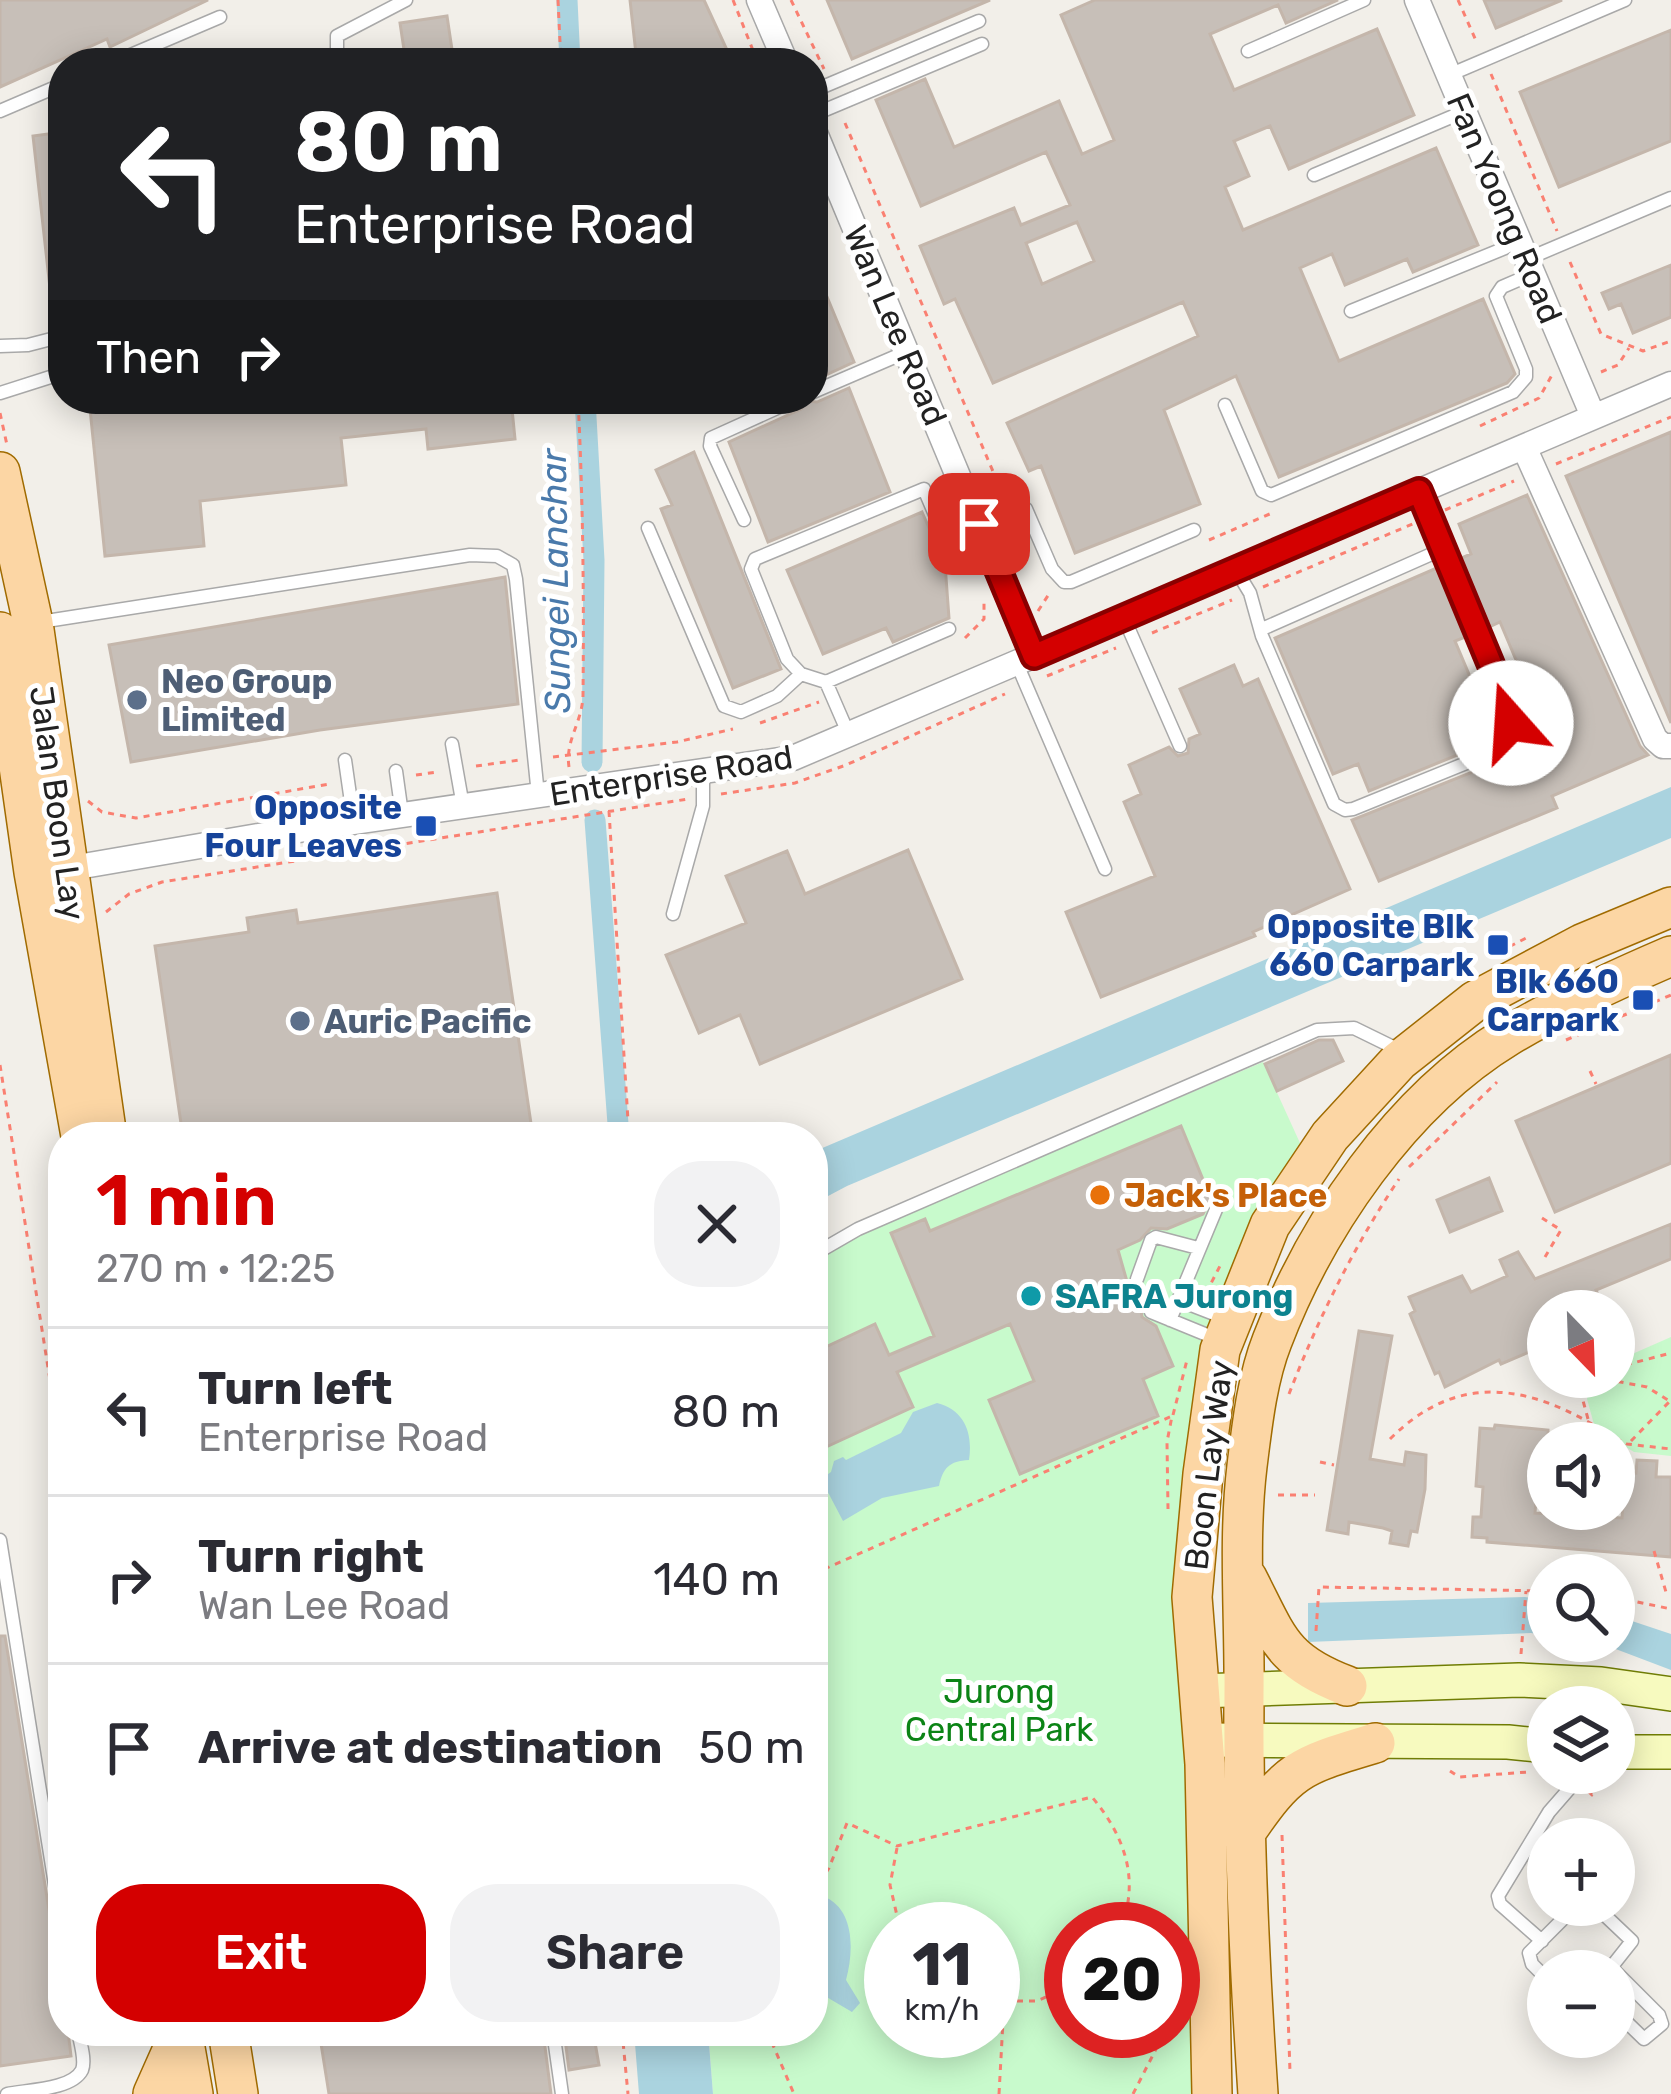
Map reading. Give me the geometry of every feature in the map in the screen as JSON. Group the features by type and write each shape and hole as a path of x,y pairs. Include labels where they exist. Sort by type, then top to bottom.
{"main road":[{"name":"Jalan Boon Lay","path":"5,465 16,628 79,1122"},
{"name":"Jalan Boon Lay","path":"50,871 104,1122"},
{"name":"Boon Lay Way","path":"1211,2093 1203,1740 1192,1598 1203,1474 1228,1331 1270,1225 1330,1136 1407,1054 1475,1000 1582,944 1671,907"},
{"name":"Boon Lay Way","path":"1274,2083 1262,1832 1243,1741 1246,1472 1270,1345 1315,1245 1372,1163 1440,1088 1504,1038 1600,986 1671,956"},
{"path":"1245,1574 1288,1652 1310,1672 1347,1686"},
{"path":"1262,1832 1289,1775 1318,1760 1376,1743"},
{"path":"153,2094 175,2046"},
{"path":"185,2046 194,2094"},
{"path":"230,2046 238,2094"}],"street":[{"path":"759,0 780,48"},
{"name":"Fan Yoong Road","path":"1417,0 1593,416"},
{"name":"Wan Lee Road","path":"828,164 907,352 1025,659"},
{"name":"Enterprise Road","path":"50,871 793,758 1671,384"},
{"path":"1524,446 1655,739 1671,746"},
{"path":"1199,1691 1519,1680 1671,1694"},
{"path":"1203,1740 1376,1743 1527,1757"},
{"path":"1635,1752 1671,1751"}],"lane":[{"path":"337,48 337,36 406,0"},
{"path":"1248,51 1364,0"},
{"path":"1449,75 1624,0"},
{"path":"147,48 220,17"},
{"path":"830,84 979,21"},
{"path":"828,109 982,44"},
{"path":"0,111 48,90"},
{"path":"1314,175 1464,111"},
{"path":"1226,405 1262,491 1271,495 1514,392 1526,377 1526,369 1496,296 1526,257 1671,198"},
{"path":"1352,311 1505,248 1526,257"},
{"path":"0,346 48,339"},
{"path":"828,386 907,352"},
{"path":"0,392 48,378"},
{"path":"744,520 710,446 711,438 764,414"},
{"path":"849,736 826,682 801,674 788,659 751,569 755,560 924,489 955,559 1010,509 1020,507 1029,513 1052,569 1064,582 1079,580 1194,530"},
{"path":"1236,570 1250,592 1330,799 1340,808 1353,809 1487,755 1511,723 1511,713 1419,491"},
{"path":"648,528 724,706 741,712 777,696 801,674"},
{"path":"1262,628 1443,549"},
{"path":"16,628 470,555 497,556 512,565 515,579 538,796"},
{"path":"1124,617 1180,746"},
{"path":"826,682 949,628"},
{"path":"1025,659 1105,869"},
{"path":"452,744 463,806"},
{"path":"345,760 354,823"},
{"path":"673,914 703,806 703,772"},
{"path":"396,774 402,815"},
{"path":"828,1246 858,1229 1318,1030 1354,1028 1407,1054"},
{"path":"1170,1320 1217,1207"},
{"path":"1137,1280 1156,1237 1198,1248"},
{"path":"1178,1300 1228,1331"},
{"path":"1151,1312 1228,1331"},
{"path":"0,1540 48,1842"},
{"path":"1542,1941 1500,1904 1498,1896 1565,1794"},
{"path":"1532,1950 1557,1926"},
{"path":"1616,1926 1632,1941 1625,1950"},
{"path":"1635,1993 1659,2015 1662,2024 1644,2039 1635,2030"},
{"path":"8,2094 62,2084 77,2076 83,2063 80,2046"},
{"path":"555,2046 562,2094"}],"path":[{"path":"558,0 560,48"},
{"path":"733,0 752,48"},
{"path":"791,0 813,48"},
{"path":"1458,0 1601,334 1643,351 1671,341"},
{"path":"828,80 830,84"},
{"path":"838,105 1010,509"},
{"path":"0,413 5,465"},
{"path":"570,773 566,747 582,710 585,544 579,414"},
{"path":"960,641 984,619 978,541"},
{"path":"1042,582 1050,592"},
{"path":"396,774 635,747 784,717 835,695"},
{"path":"86,800 102,812 136,818 348,781"},
{"path":"103,914 130,894 162,883 609,812 628,1122"},
{"path":"1562,1041 1671,995"},
{"path":"0,1065 48,1367"},
{"path":"1590,1071 1596,1084"},
{"path":"1287,1399 1311,1338 1380,1207 1405,1170 1496,1083"},
{"path":"1542,1218 1562,1230 1545,1257"},
{"path":"1635,1362 1671,1353"},
{"path":"1635,1385 1671,1401 1635,1436"},
{"path":"1390,1439 1432,1406 1495,1390 1513,1390 1588,1422"},
{"path":"828,1567 1172,1416 1167,1442 1168,1521"},
{"path":"1635,1445 1671,1449"},
{"path":"1320,1462 1334,1465"},
{"path":"1278,1495 1315,1495"},
{"path":"1654,1551 1666,1592"},
{"path":"1312,1637 1318,1587 1526,1589 1521,1655"},
{"path":"1635,1601 1671,1609"},
{"path":"1440,1764 1459,1777 1527,1763"},
{"path":"828,1870 847,1823 897,1846 1092,1797 1113,1822 1126,1851 1130,1883 1126,1902"},
{"path":"1262,1832 1274,2083"},
{"path":"894,1902 890,1886 897,1846"},
{"path":"623,2046 628,2094"},
{"path":"773,2046 794,2094"},
{"path":"999,2094 1001,2058"},
{"path":"1132,2094 1152,2058"}],"green space":[{"name":"Jurong Central Park","path":"1263,1062 1305,1154 1258,1223 1182,1593 1192,1902 1044,1902 1044,2058 1200,2055 1202,2094 713,2094 709,2046 828,2046 828,1252 861,1233"},
{"path":"1671,1337 1671,1456 1635,1452 1635,1422 1593,1422 1587,1398 1635,1398 1635,1353"}],"water":[{"path":"1671,787 1671,838 828,1196 828,1146"},
{"path":"937,1403 954,1411 965,1424 969,1460 948,1467 939,1486 882,1498 843,1521 828,1492 834,1461 846,1460 901,1433 913,1412"},
{"path":"1525,1597 1527,1633 1308,1642 1308,1603"},
{"path":"1635,1622 1671,1634 1671,1670 1635,1656"},
{"path":"828,1899 841,1910 849,1932 846,1980 860,2003 852,2012 828,1998"},
{"path":"635,2046 709,2046 713,2094 639,2094"}],"building":[{"path":"0,0 208,0 110,47 107,39 87,48 48,48 48,65 0,87"},
{"path":"630,0 704,0 726,48 635,48"},
{"path":"827,0 990,0 852,59"},
{"path":"1095,0 1338,0 1286,23 1278,5 1210,34 1234,90 1377,29 1414,115 1289,169 1270,126 1234,141 1249,176 1225,187 1243,230 1436,148 1478,245 1413,272 1407,259 1345,285 1332,254 1300,268 1339,361 1483,299 1515,374 1507,383 1279,477 1236,376 1164,410 1200,504 1075,553 1041,466 1029,471 1007,423 1198,336 1183,302 993,383 955,299 944,304 920,246 1014,208 1021,225 1070,205 1046,152 921,206 876,100 925,79 954,147 1059,101 1082,154 1114,140 1061,15","holes":["1077,222 1094,261 1042,284 1026,243"]},
{"path":"1484,0 1562,0 1496,28"},
{"path":"447,16 452,48 404,48 400,23"},
{"path":"1671,30 1671,141 1559,187 1520,92"},
{"path":"48,134 48,270 33,136"},
{"path":"1671,265 1671,317 1633,333 1621,304 1609,309 1602,293"},
{"path":"828,299 854,362 828,374"},
{"path":"849,388 890,492 768,542 729,442 790,414 828,414 828,397"},
{"path":"91,414 512,414 515,439 428,449 426,429 341,438 346,485 200,501 204,546 105,556"},
{"path":"1671,432 1671,723 1566,476"},
{"path":"694,452 781,669 733,688 661,509 672,505 656,470"},
{"path":"1527,495 1648,755 1552,796 1557,808 1379,881 1352,820 1495,763 1503,754 1548,736 1500,622 1487,628 1459,559 1471,554 1459,524"},
{"path":"922,512 945,564 949,618 893,642 886,628 823,654 787,570"},
{"path":"1439,567 1468,636 1455,641 1484,710 1464,718 1477,747 1369,791 1358,764 1333,774 1275,638"},
{"path":"505,577 518,704 320,730 131,762 109,645"},
{"path":"1234,665 1243,686 1258,679 1350,889 1253,932 1255,936 1101,997 1066,912 1155,876 1124,802 1141,794 1129,765 1169,747 1178,756 1188,753 1189,739 1200,734 1180,689"},
{"path":"908,850 962,979 760,1064 740,1015 699,1033 666,955 746,923 726,876 787,851 805,894"},
{"path":"497,893 531,1122 181,1122 155,946 249,932 247,918 296,910 298,923"},
{"path":"1319,1040 1333,1040 1343,1061 1277,1091 1265,1064"},
{"path":"1671,1055 1671,1163 1555,1212 1516,1121"},
{"name":"SAFRA Jurong","path":"1181,1126 1211,1199 1203,1214 1167,1229 1151,1228 1140,1240 1118,1250 1128,1285 1141,1289 1147,1303 1141,1309 1142,1317 1156,1326 1173,1366 1143,1379 1158,1416 1020,1474 989,1400 1034,1381 1010,1324 897,1372 913,1407 828,1446 828,1346 875,1324 889,1355 934,1336 891,1233 925,1219 930,1231"},
{"path":"1489,1178 1502,1211 1450,1232 1437,1200"},
{"path":"1671,1224 1671,1259 1596,1290 1527,1290 1527,1353 1501,1364 1499,1360 1445,1387 1410,1314 1415,1311 1409,1297 1462,1276 1471,1292 1507,1276 1500,1260 1518,1252 1535,1279"},
{"path":"1359,1331 1392,1336 1370,1459 1404,1465 1406,1452 1426,1455 1417,1532 1411,1531 1408,1546 1390,1543 1392,1531 1383,1528 1349,1522 1348,1534 1327,1530"},
{"path":"1495,1425 1527,1428 1527,1530 1635,1530 1637,1460 1657,1461 1656,1477 1671,1477 1671,1557 1472,1537 1473,1517 1481,1517 1483,1487 1476,1486 1480,1428 1494,1429"},
{"path":"0,1636 5,1636 48,1905 48,2046 70,2046 71,2056 0,2066"},
{"path":"321,2046 545,2046 551,2094 329,2094"},
{"path":"566,2046 596,2046 599,2065 569,2070"}],"waterway":[{"name":"Sungei Lanchar","path":"567,0 569,48"},
{"name":"Sungei Lanchar","path":"586,414 594,560 592,762"},
{"name":"Sungei Lanchar","path":"595,820 618,1122"}],"place":[{"name":"Neo Group Limited","path":"137,700"},
{"name":"Opposite Four Leaves","path":"426,826"},
{"name":"Opposite Blk 660 Carpark","path":"1498,945"},
{"name":"Blk 660 Carpark","path":"1643,1000"},
{"name":"Auric Pacific","path":"300,1021"},
{"name":"Jack's Place","path":"1100,1195"},
{"name":"SAFRA Jurong","path":"1031,1296"}],"route":[{"path":"979,524 1034,656 1419,491 1511,713 1511,723"}]}
